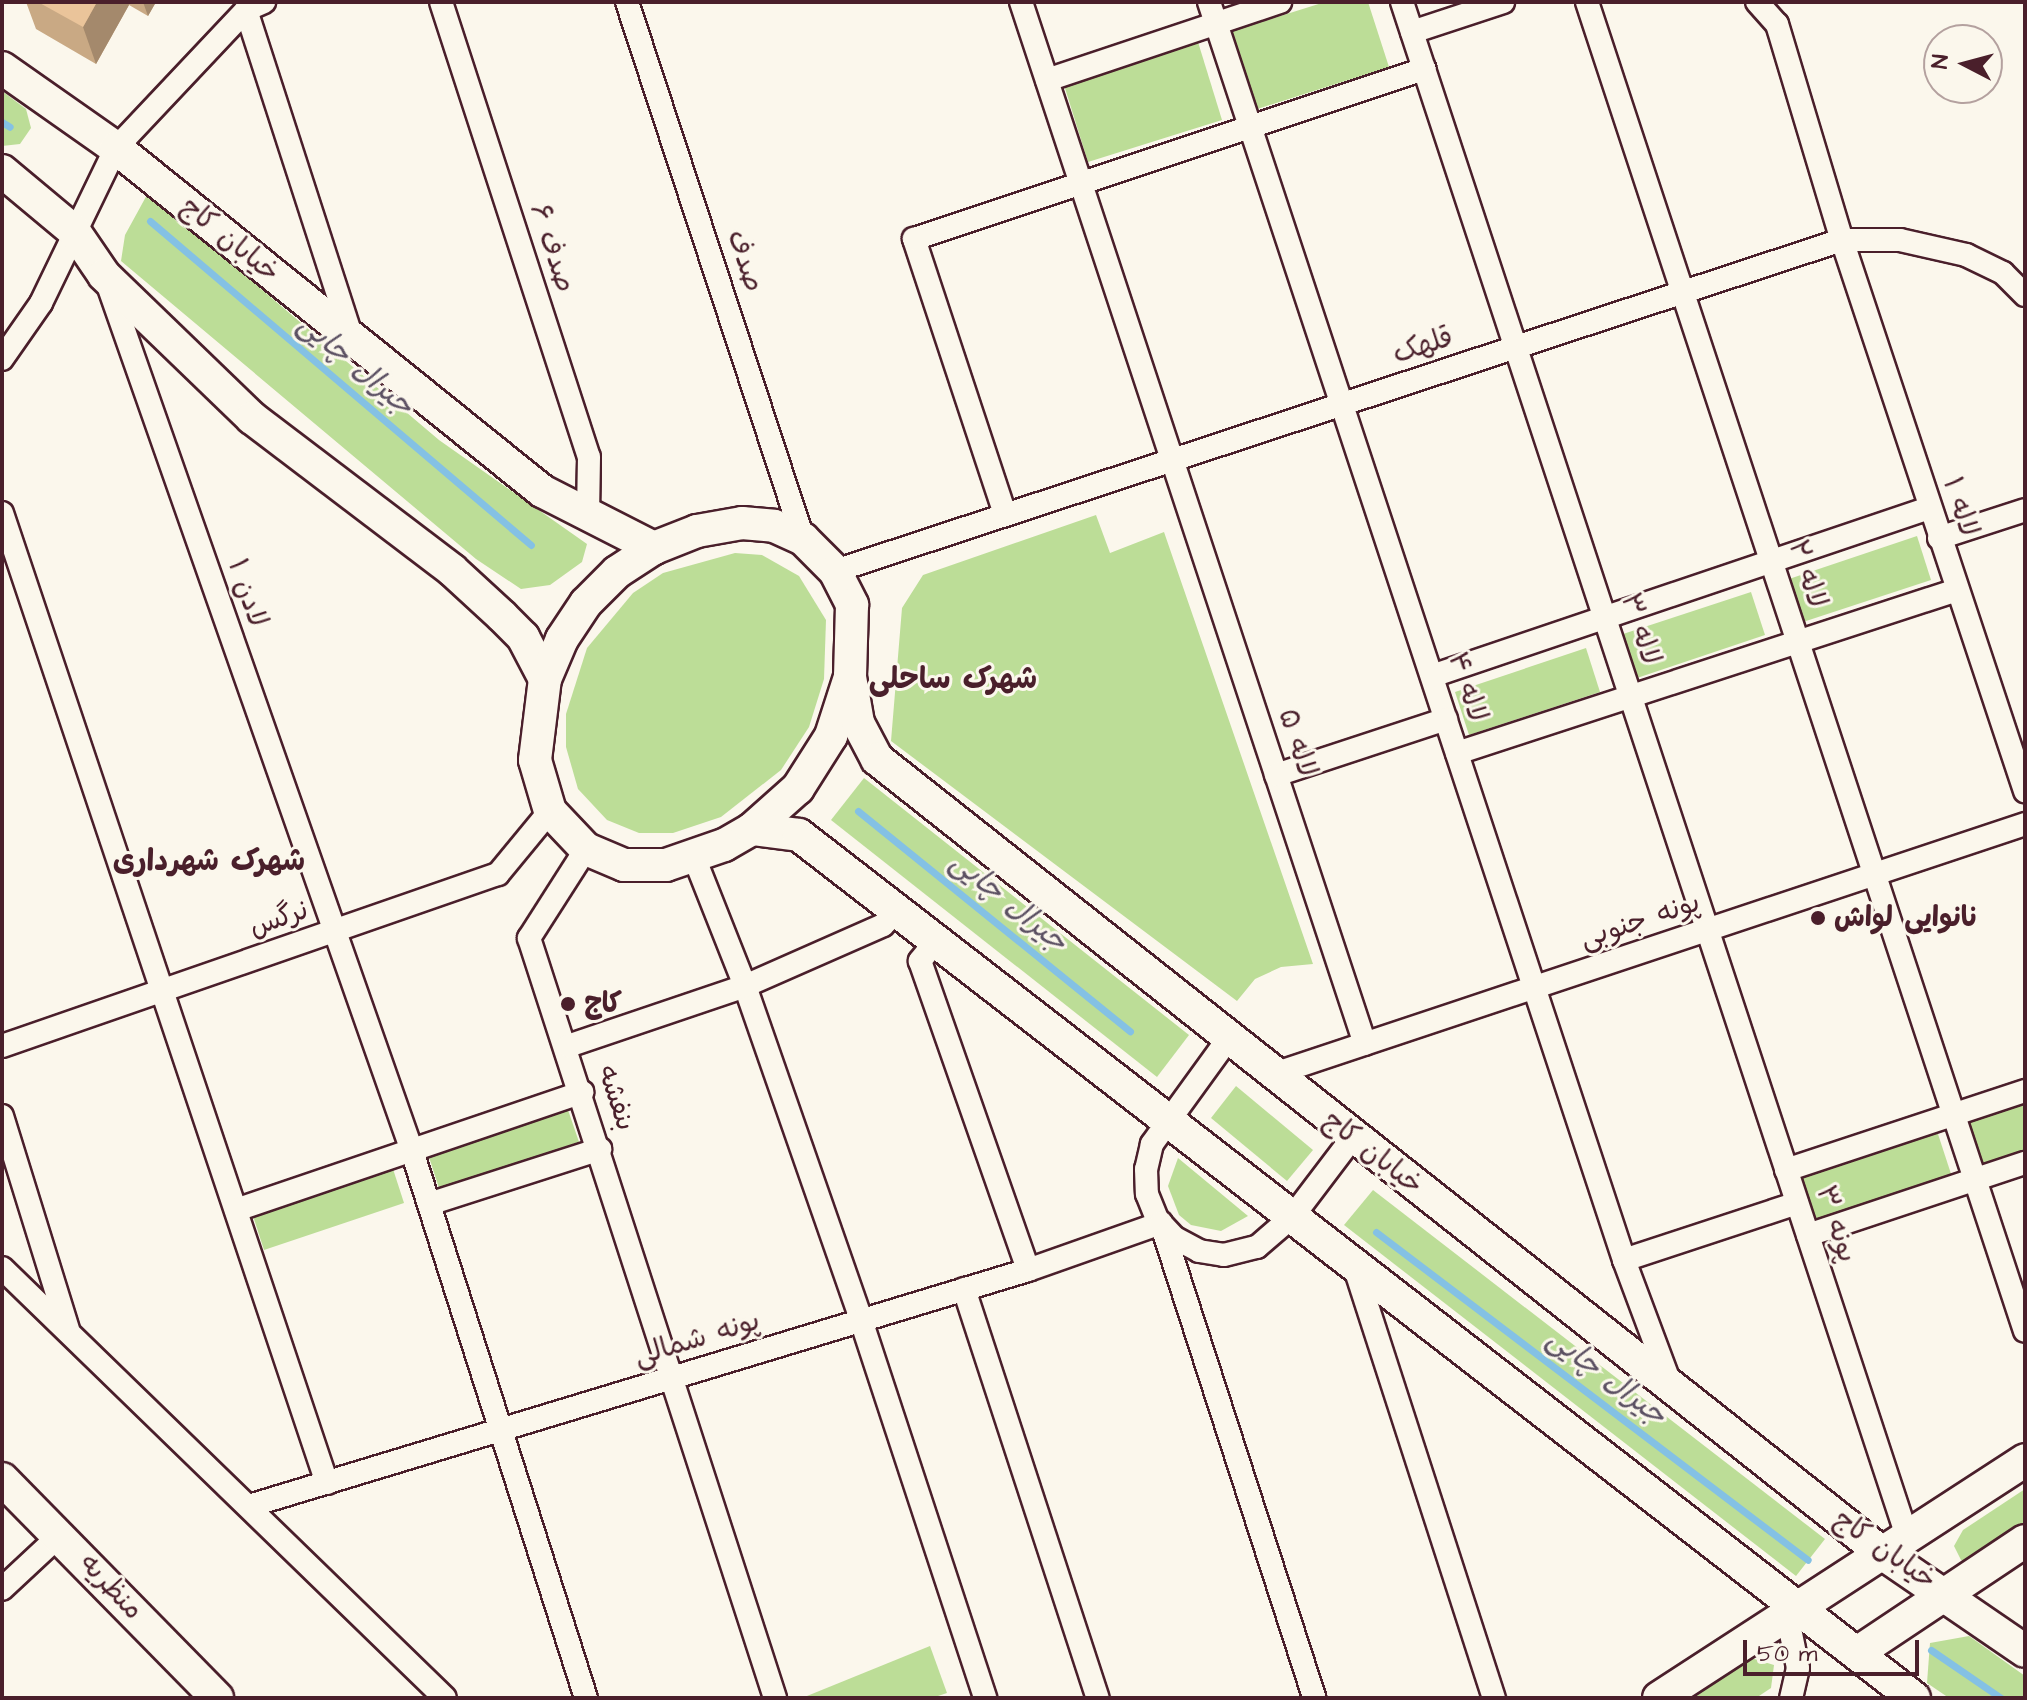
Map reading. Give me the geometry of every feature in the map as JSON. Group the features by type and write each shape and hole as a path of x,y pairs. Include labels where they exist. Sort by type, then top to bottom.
{"main road":[{"name":"خیابان کاج","path":"2,68 116,148 542,491 654,548"},
{"path":"2,171 74,231 104,275 252,418 452,570 523,637 545,679"},
{"path":"742,523 774,526 803,539 835,571 852,605 850,677 831,736 798,788 752,829 694,857 666,865 624,865 586,849 550,811 535,760 545,679 562,639 586,603 617,572 654,548 697,531 742,523"},
{"name":"خیابان کاج","path":"850,677 858,723 877,759 1672,1387 1895,1544 1944,1592 2025,1651"},
{"path":"752,829 799,835 1293,1216 1792,1610 1857,1653 1911,1696"},
{"path":"1659,1698 2025,1460"},
{"name":"منظریه","path":"2,1479 61,1534 217,1698"},
{"path":"1857,1653 1944,1592 2025,1541"}],"street":[{"name":"صدف ۶","path":"441,2 589,457 588,515"},
{"name":"صدف","path":"627,2 803,539"},
{"name":"لاله ۵","path":"1021,2 1365,1044"},
{"path":"1047,80 1213,13 1280,2"},
{"name":"لاله ۳","path":"1402,2 1707,930"},
{"path":"1412,32 1503,2"},
{"name":"لاله ۲","path":"1587,2 2025,1331"},
{"name":"لاله ۱","path":"1757,2 1777,24 1842,240 2025,791"},
{"path":"2,359 41,303 116,148 255,6 351,337"},
{"name":"لاله ۴","path":"1213,13 1624,1260 1672,1387"},
{"path":"1005,514 914,239 1424,69"},
{"name":"قلهک","path":"835,571 1842,240 1900,240 1966,255 2003,273 2025,295"},
{"name":"لادن ۱","path":"104,275 411,1148 586,1698"},
{"path":"1432,676 1929,508"},
{"path":"1939,538 2025,510"},
{"path":"2,513 327,1483"},
{"path":"1457,753 1957,590"},
{"path":"1276,775 1446,719"},
{"name":"نرگس","path":"2,1046 498,874 550,811"},
{"name":"پونه جنوبی","path":"1274,1074 2025,824"},
{"name":"بنفشه","path":"586,849 529,938 568,1046 775,1698"},
{"path":"694,857 745,986 861,1320 985,1698"},
{"path":"568,1046 745,986 883,925 897,911"},
{"name":"پونه ۳","path":"1707,930 1808,1235 1895,1544"},
{"path":"936,941 920,961 1028,1270"},
{"path":"1228,1039 1167,1119 1146,1169 1147,1194 1161,1223 1314,1698"},
{"path":"1786,1170 2025,1091"},
{"path":"236,1210 582,1092"},
{"path":"2,1116 69,1331"},
{"path":"1161,1223 1199,1251 1224,1255 1257,1247 1293,1216 1353,1137"},
{"path":"429,1204 600,1149"},
{"path":"1808,1235 2025,1163"},
{"path":"1624,1260 1797,1203"},
{"name":"پونه شمالی","path":"249,1506 1028,1270 1161,1223"},
{"path":"1353,1263 1494,1698"},
{"path":"2,1268 445,1698"},
{"path":"964,1289 1098,1698"},
{"path":"2,1589 61,1534"},
{"path":"1791,1698 1798,1668 1792,1610"}],"green space":[{"path":"1325,2 1368,2 1389,67 1254,110 1230,32"},
{"path":"1198,42 1222,120 1088,162 1064,85"},
{"path":"2,91 26,109 31,128 20,144 2,146"},
{"path":"148,193 439,440 587,544 582,562 550,585 521,589 476,559 121,261 125,235"},
{"path":"1096,515 1110,553 1164,532 1313,964 1281,967 1255,979 1237,1001 891,741 902,608 923,575"},
{"path":"1917,536 1931,580 1800,623 1786,580"},
{"path":"735,553 762,555 799,576 826,620 824,679 809,727 781,770 721,817 673,833 639,833 607,820 578,789 566,747 566,714 587,648 633,593 663,573"},
{"path":"1751,592 1765,635 1634,679 1620,635"},
{"path":"1586,648 1600,692 1469,735 1455,692"},
{"path":"864,778 1189,1035 1157,1077 831,820"},
{"path":"1236,1086 1313,1150 1287,1181 1211,1118"},
{"path":"2025,1100 2025,1154 1983,1168 1967,1120"},
{"path":"567,1107 579,1142 439,1188 428,1154"},
{"path":"1937,1131 1953,1180 1817,1224 1801,1176"},
{"path":"1178,1158 1248,1216 1221,1231 1191,1225 1179,1215 1168,1186"},
{"path":"393,1169 404,1203 264,1250 253,1216"},
{"path":"1373,1190 1825,1539 1796,1576 1344,1225"},
{"path":"2025,1489 2025,1532 1966,1562 1961,1560 1954,1546 1963,1530"},
{"path":"1969,1636 2025,1676 2025,1698 1949,1698 1927,1683 1930,1643"},
{"path":"930,1646 947,1693 932,1698 802,1698"},
{"path":"1751,1658 1774,1665 1771,1688 1756,1698 1690,1698"}],"building":[{"path":"38,2 97,2 83,27"}],"waterway":[{"name":"جیرال چایی","path":"2,122 10,127"},
{"name":"جیرال چایی","path":"150,221 531,545"},
{"name":"جیرال چایی","path":"858,811 1130,1031"},
{"name":"جیرال چایی","path":"1376,1232 1808,1560"},
{"name":"جیرال چایی","path":"1931,1650 2001,1698"}],"place":[{"name":"نانوایی لواش","path":"1818,918"},
{"name":"کاج","path":"568,1004"}],"district":[{"name":"شهرک ساحلی","path":"953,679"},
{"name":"شهرک شهرداری","path":"209,861"}]}
